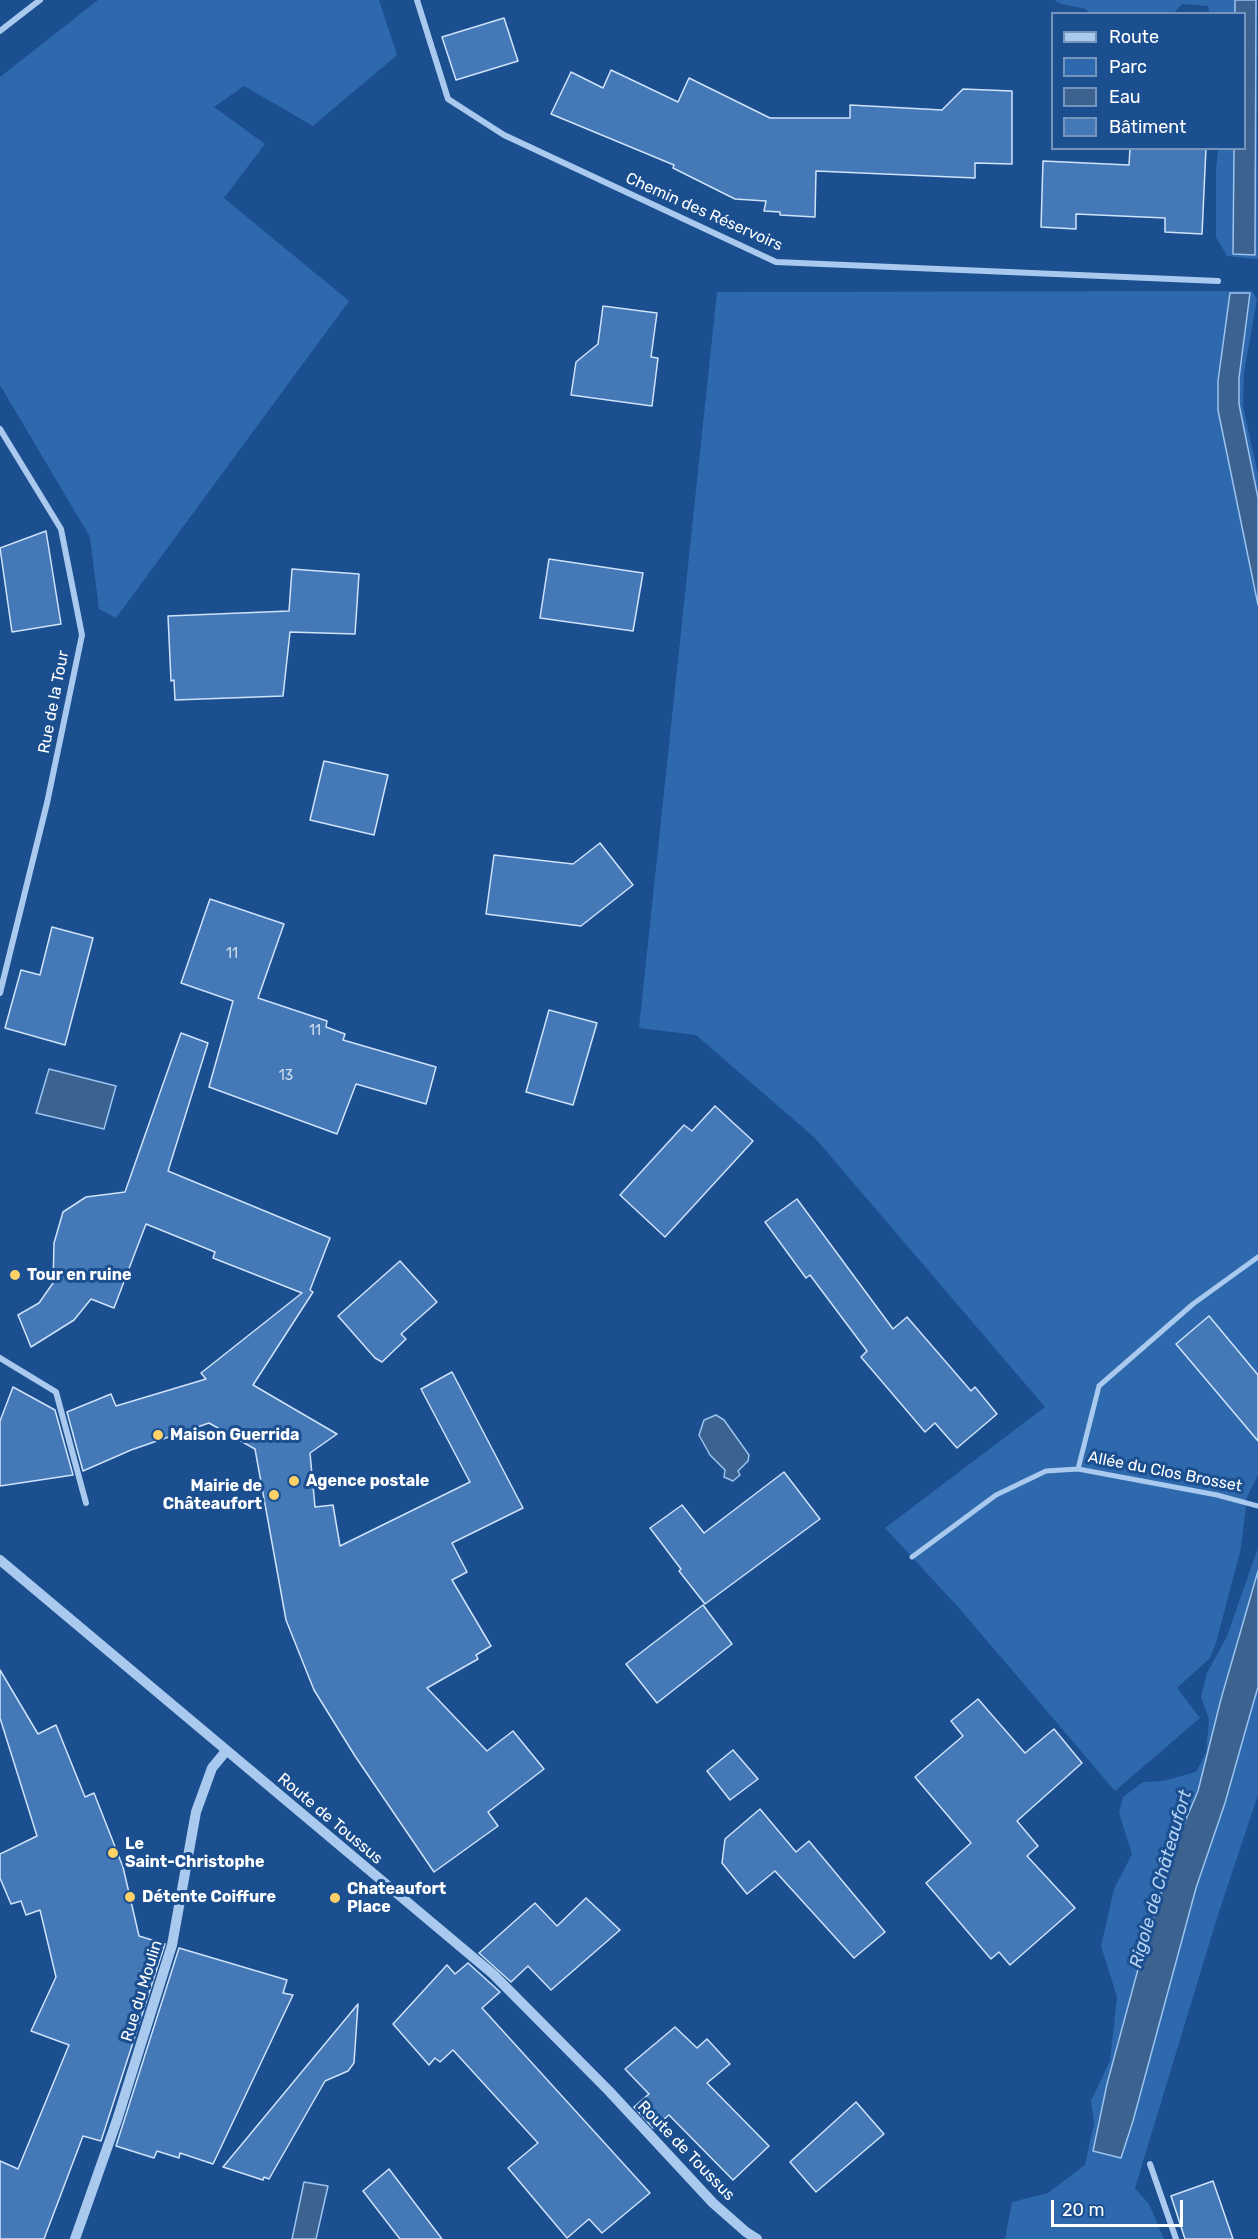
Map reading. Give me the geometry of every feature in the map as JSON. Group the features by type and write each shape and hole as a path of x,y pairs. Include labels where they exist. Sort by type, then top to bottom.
{"street":[{"path":"0,31 40,0"},
{"name":"Chemin des Réservoirs","path":"417,0 448,99 504,135 777,262 1218,281"},
{"name":"Rue de la Tour","path":"0,429 61,529 82,635 47,803 0,993"},
{"path":"1078,1469 1099,1386 1193,1304 1258,1257"},
{"path":"0,1358 56,1392 86,1503"},
{"name":"Allée du Clos Brosset","path":"912,1557 996,1494 1046,1471 1078,1469 1258,1506"},
{"name":"Route de Toussus","path":"0,1560 376,1878 431,1919 493,1974 609,2091 713,2203 757,2239"},
{"name":"Rue du Moulin","path":"75,2239 117,2120 172,1945 196,1812 212,1768 226,1751"},
{"path":"1150,2164 1176,2239"}],"green space":[{"path":"98,0 379,0 397,55 313,126 244,86 214,107 265,144 224,198 349,301 116,618 99,609 90,537 0,385 0,77"},
{"path":"1054,0 1235,0 1235,12 1209,12 1208,6 1182,4 1175,12 1088,12 1086,9 1061,4"},
{"path":"1256,0 1258,259 1227,256 1216,237 1216,169 1218,150 1234,150 1233,254 1255,255"},
{"path":"1252,291 1257,299 1244,373 1243,406 1258,474 1258,498 1239,404 1239,378 1249,293 1218,410 1258,605 1258,1475 1247,1497 1241,1548 1216,1643 1210,1658 1177,1688 1200,1718 1115,1791 959,1608 885,1528 1045,1407 815,1138 696,1035 639,1028 717,292"},
{"path":"1258,1548 1258,1571 1221,1699 1211,1744 1198,1791 1181,1831 1158,1902 1107,2084 1093,2151 1133,2121 1196,1888 1225,1803 1258,1687 1258,1795 1217,1918 1135,2188 1149,2204 1164,2239 1005,2239 1012,2202 1048,2193 1085,2165 1094,2123 1091,2101 1110,2061 1117,1997 1101,1946 1114,1889 1132,1854 1119,1813 1123,1797 1143,1782 1163,1781 1196,1772 1206,1753 1209,1719 1201,1697 1207,1673 1227,1636"}],"water":[{"path":"1235,0 1256,0 1255,255 1233,254 1234,150 1246,150 1246,12 1235,12"},
{"path":"1230,293 1250,293 1239,378 1239,404 1258,498 1258,605 1218,410 1218,381"},
{"path":"49,1069 116,1086 104,1129 36,1113"},
{"path":"716,1415 724,1420 749,1455 748,1461 738,1471 740,1475 733,1481 724,1477 725,1470 710,1455 699,1435 704,1420"},
{"path":"1258,1571 1258,1687 1225,1803 1196,1888 1121,2158 1093,2151 1107,2084 1144,1947 1181,1831 1198,1791 1221,1699"},
{"path":"304,2182 328,2186 316,2239 292,2239"}],"building":[{"path":"504,18 518,61 456,80 442,37"},
{"path":"611,70 678,102 689,78 770,118 850,118 850,105 942,110 963,89 1012,91 1012,164 975,163 975,178 816,171 815,217 780,215 780,212 764,211 766,201 735,199 673,168 674,165 551,114 571,72 603,88"},
{"path":"1130,150 1206,150 1202,234 1165,232 1165,218 1076,214 1076,229 1041,227 1043,161 1129,165"},
{"path":"603,306 657,313 651,357 658,358 652,406 571,395 576,362 598,344"},
{"path":"46,531 61,624 12,632 0,548"},
{"path":"549,559 643,573 633,631 540,618"},
{"path":"292,569 359,574 355,634 290,632 283,696 175,700 174,680 171,681 168,616 289,611"},
{"path":"324,761 388,775 374,835 310,820"},
{"path":"600,843 633,885 581,926 486,914 494,855 573,864"},
{"path":"210,899 284,924 258,998 327,1021 326,1027 345,1034 343,1040 436,1067 426,1104 356,1084 337,1134 209,1087 233,1001 181,983"},
{"path":"52,927 93,938 65,1045 5,1028 21,970 40,975"},
{"path":"549,1010 597,1023 573,1105 526,1092"},
{"path":"181,1033 208,1043 168,1171 330,1238 310,1290 313,1292 253,1385 337,1434 310,1453 315,1507 333,1505 340,1546 470,1482 421,1389 452,1372 523,1508 452,1543 467,1572 452,1580 491,1646 476,1655 478,1659 427,1688 487,1751 513,1731 544,1769 488,1812 498,1826 434,1872 355,1756 314,1690 286,1620 255,1449 209,1423 131,1450 83,1471 67,1412 111,1394 116,1406 206,1379 201,1373 302,1293 213,1258 215,1252 146,1224 114,1308 91,1299 74,1320 31,1347 18,1315 39,1303 53,1283 54,1243 63,1212 86,1197 125,1192"},
{"path":"715,1106 753,1141 665,1237 620,1195 684,1125 692,1131"},
{"path":"797,1199 893,1329 907,1317 971,1391 975,1387 997,1414 957,1448 935,1423 925,1432 861,1357 867,1351 810,1275 806,1278 765,1222"},
{"path":"400,1261 437,1302 401,1334 406,1339 382,1362 375,1358 338,1316"},
{"path":"1209,1316 1258,1375 1258,1441 1176,1344"},
{"path":"13,1387 55,1410 73,1475 0,1486 0,1421"},
{"path":"784,1472 820,1519 705,1604 650,1528 682,1505 704,1533"},
{"path":"703,1605 732,1644 657,1703 626,1664"},
{"path":"0,1670 38,1734 56,1725 85,1797 94,1793 123,1867 139,1936 165,1944 101,2141 83,2136 44,2239 0,2239 0,2161 18,2169 69,2045 31,2031 56,1977 40,1910 26,1915 21,1901 11,1904 0,1878 0,1854 37,1836 0,1718"},
{"path":"978,1699 1025,1753 1054,1729 1082,1763 1017,1821 1038,1846 1027,1856 1075,1908 1010,1965 999,1952 991,1959 926,1883 971,1843 915,1777 963,1736 951,1721"},
{"path":"733,1750 758,1779 730,1800 707,1771"},
{"path":"760,1809 796,1852 809,1841 885,1932 854,1958 775,1871 747,1894 722,1863 725,1839"},
{"path":"586,1898 620,1930 551,1990 528,1966 511,1982 479,1953 535,1903 557,1926"},
{"path":"179,1948 287,1980 283,1993 293,1995 213,2164 180,2153 179,2158 157,2151 154,2158 116,2146"},
{"path":"468,1963 500,1992 482,2008 650,2193 602,2233 589,2219 567,2238 508,2168 538,2143 453,2050 440,2062 435,2058 429,2065 393,2024 447,1965 455,1974"},
{"path":"358,2004 354,2063 348,2071 325,2081 269,2179 264,2177 263,2180 223,2167"},
{"path":"675,2027 697,2048 707,2039 730,2064 707,2083 769,2146 733,2180 669,2115 653,2128 634,2107 649,2094 625,2069"},
{"path":"856,2102 884,2134 816,2192 790,2162"},
{"path":"389,2169 442,2239 400,2239 363,2191"},
{"path":"1213,2181 1233,2239 1185,2239 1171,2196"}],"place":[{"name":"Tour en ruine","path":"15,1275"},
{"name":"Maison Guerrida","path":"158,1435"},
{"name":"Agence postale","path":"294,1481"},
{"name":"Mairie de Châteaufort","path":"274,1495"},
{"name":"Le Saint-Christophe","path":"113,1853"},
{"name":"Détente Coiffure","path":"130,1897"},
{"name":"Chateaufort Place","path":"335,1898"}],"water label":[{"name":"Rigole de Châteaufort","path":"1161,1879"}]}
